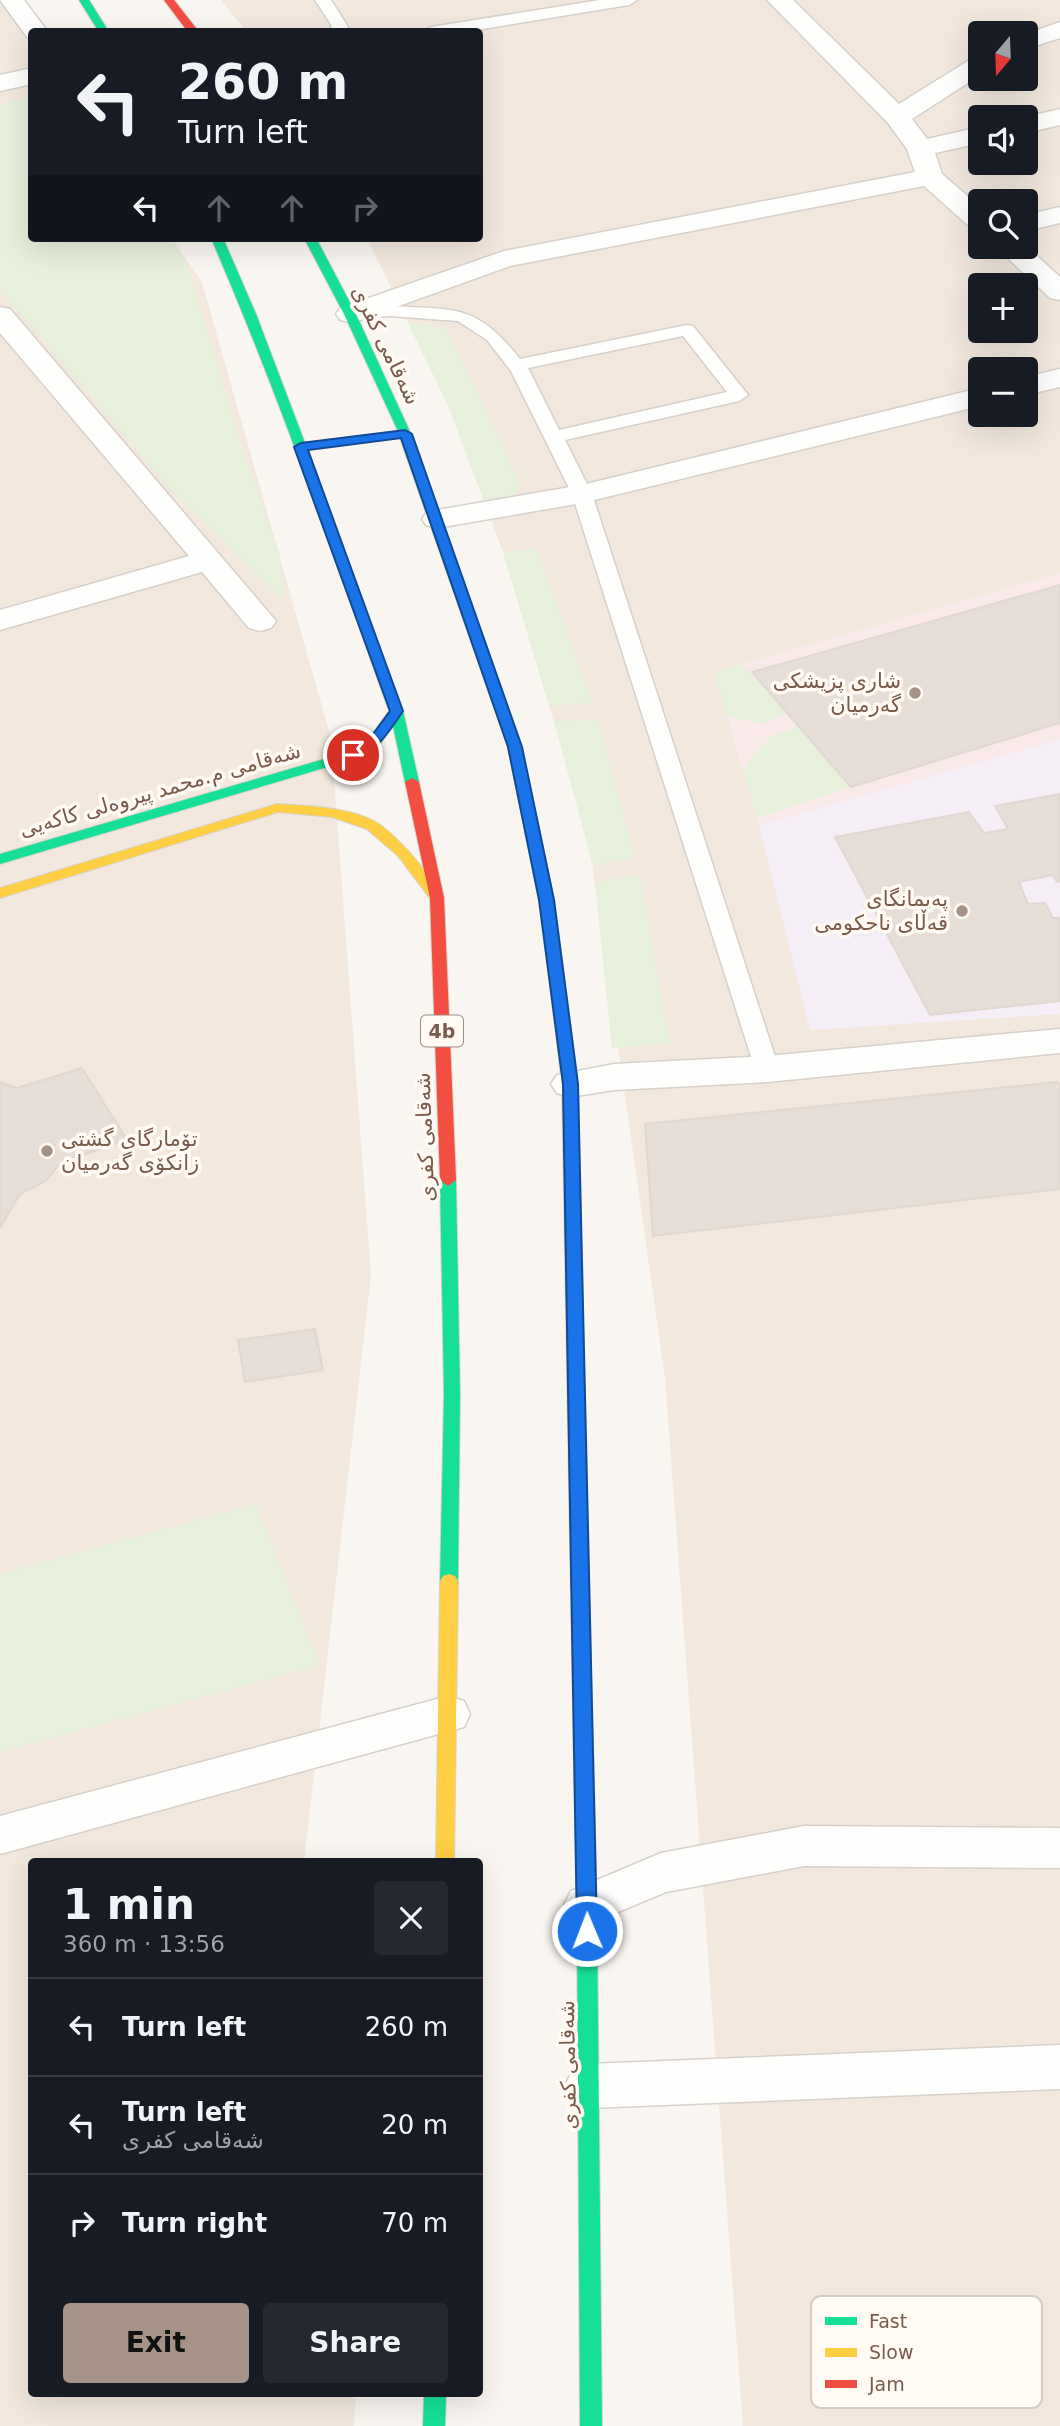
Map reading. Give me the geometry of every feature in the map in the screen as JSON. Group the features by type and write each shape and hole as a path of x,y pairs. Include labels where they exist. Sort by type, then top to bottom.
{"main road":[{"path":"84,0 102,28"},
{"path":"169,0 191,28"},
{"name":"شەقامی کفری","path":"219,242 250,314 301,447 397,711 437,898 447,1122 452,1380 445,1858"},
{"name":"شەقامی کفری","path":"312,242 350,314 405,434 437,519 515,747 547,900 570,1084 587,1905 591,2426"},
{"path":"301,447 405,434"},
{"name":"شەقامی م.محمد پیروەلی کاکەیی","path":"0,859 353,755 375,741 397,711"},
{"path":"0,893 277,807 317,809 360,818 385,834 414,863 437,898"},
{"path":"433,2426 435,2397"}],"street":[{"path":"11,0 33,28"},
{"path":"779,0 897,117 920,148 930,177 968,210"},
{"path":"1038,38 1060,30"},
{"path":"897,117 968,72"},
{"path":"0,83 28,77"},
{"path":"1038,122 1060,117"},
{"path":"920,148 968,138"},
{"path":"350,314 504,259 930,177"},
{"path":"1038,220 1060,215"},
{"path":"1023,259 1060,292"},
{"path":"0,315 260,621"},
{"path":"1038,383 1060,378"},
{"path":"437,519 582,494 968,400"},
{"path":"0,620 210,560"},
{"path":"570,1084 614,1077 767,1069 1060,1041"},
{"path":"0,1835 448,1714"},
{"path":"587,1905 662,1872 804,1846 1060,1848"},
{"path":"589,2086 1060,2067"}],"lane":[{"path":"323,0 339,28"},
{"path":"456,28 629,0"},
{"path":"350,314 390,311 462,316 493,336 516,365 582,494 767,1069"},
{"path":"516,365 687,330 739,395 554,437"}],"shaded area":[{"path":"0,0 3,0 28,36 28,242 174,242 202,282 331,738 371,1276 304,1858 28,1858 28,2397 356,2397 354,2426 0,2426"},
{"path":"221,0 1060,0 1060,2426 743,2426 665,1378 588,835 503,552 448,405 369,242 483,242 483,28 244,28"},
{"name":"شاری پزیشکی گەرمیان","path":"1060,573 1060,739 759,825 714,672"},
{"path":"1060,739 1060,1014 810,1030 759,825"}],"green space":[{"path":"28,98 28,242 174,242 187,264 243,451 279,552 284,601 164,482 0,289 0,105"},
{"path":"407,321 447,330 521,484 514,497 485,504 448,405"},
{"path":"537,549 593,703 549,706 503,552"},
{"path":"742,664 787,713 762,724 727,716 714,672"},
{"path":"598,719 635,857 593,866 554,721"},
{"path":"798,727 851,787 757,818 743,768 771,736"},
{"path":"640,875 670,1043 612,1048 595,882"},
{"path":"256,1504 320,1665 0,1752 0,1574"}],"building":[{"name":"شاری پزیشکی گەرمیان","path":"1060,585 1060,723 851,787 752,672"},
{"name":"پەیمانگای قەڵای ناحکومی","path":"1060,794 1060,881 1057,882 1053,875 1019,882 1028,904 1045,903 1053,918 1060,918 1060,1001 930,1015 835,837 969,812 984,833 1008,829 995,806"},
{"name":"تۆمارگای گشتی زانکۆی گەرمیان","path":"82,1068 127,1140 61,1162 46,1181 20,1194 0,1228 0,1082 17,1088"},
{"path":"1057,1082 1060,1087 1060,1189 653,1236 645,1124"},
{"path":"315,1329 323,1370 245,1382 238,1340"}],"traffic: fast":[{"path":"84,0 102,28"},
{"path":"219,242 250,314 301,447 396,711 412,782"},
{"path":"312,242 350,314 405,434 515,747 525,796"},
{"path":"301,447 405,434"},
{"path":"0,859 353,755 375,741 396,711"},
{"path":"448,1180 452,1394 449,1581"},
{"path":"572,1196 579,1539"},
{"path":"587,1919 591,2426"},
{"path":"434,2426 435,2397"}],"traffic: slow":[{"path":"525,796 547,900 570,1084 572,1196"},
{"path":"0,893 277,808 333,813 372,826 403,853 437,898"},
{"path":"445,1858 449,1581"}],"traffic: jam":[{"path":"169,0 191,28"},
{"path":"412,782 437,898 448,1180"},
{"path":"579,1539 587,1919"}],"place":[{"name":"شاری پزیشکی گەرمیان","path":"915,693"},
{"name":"پەیمانگای قەڵای ناحکومی","path":"962,911"},
{"name":"تۆمارگای گشتی زانکۆی گەرمیان","path":"47,1151"}],"route":[{"path":"353,755 375,741 397,711 301,447 405,434 515,747 547,900 570,1084 587,1931"}]}
